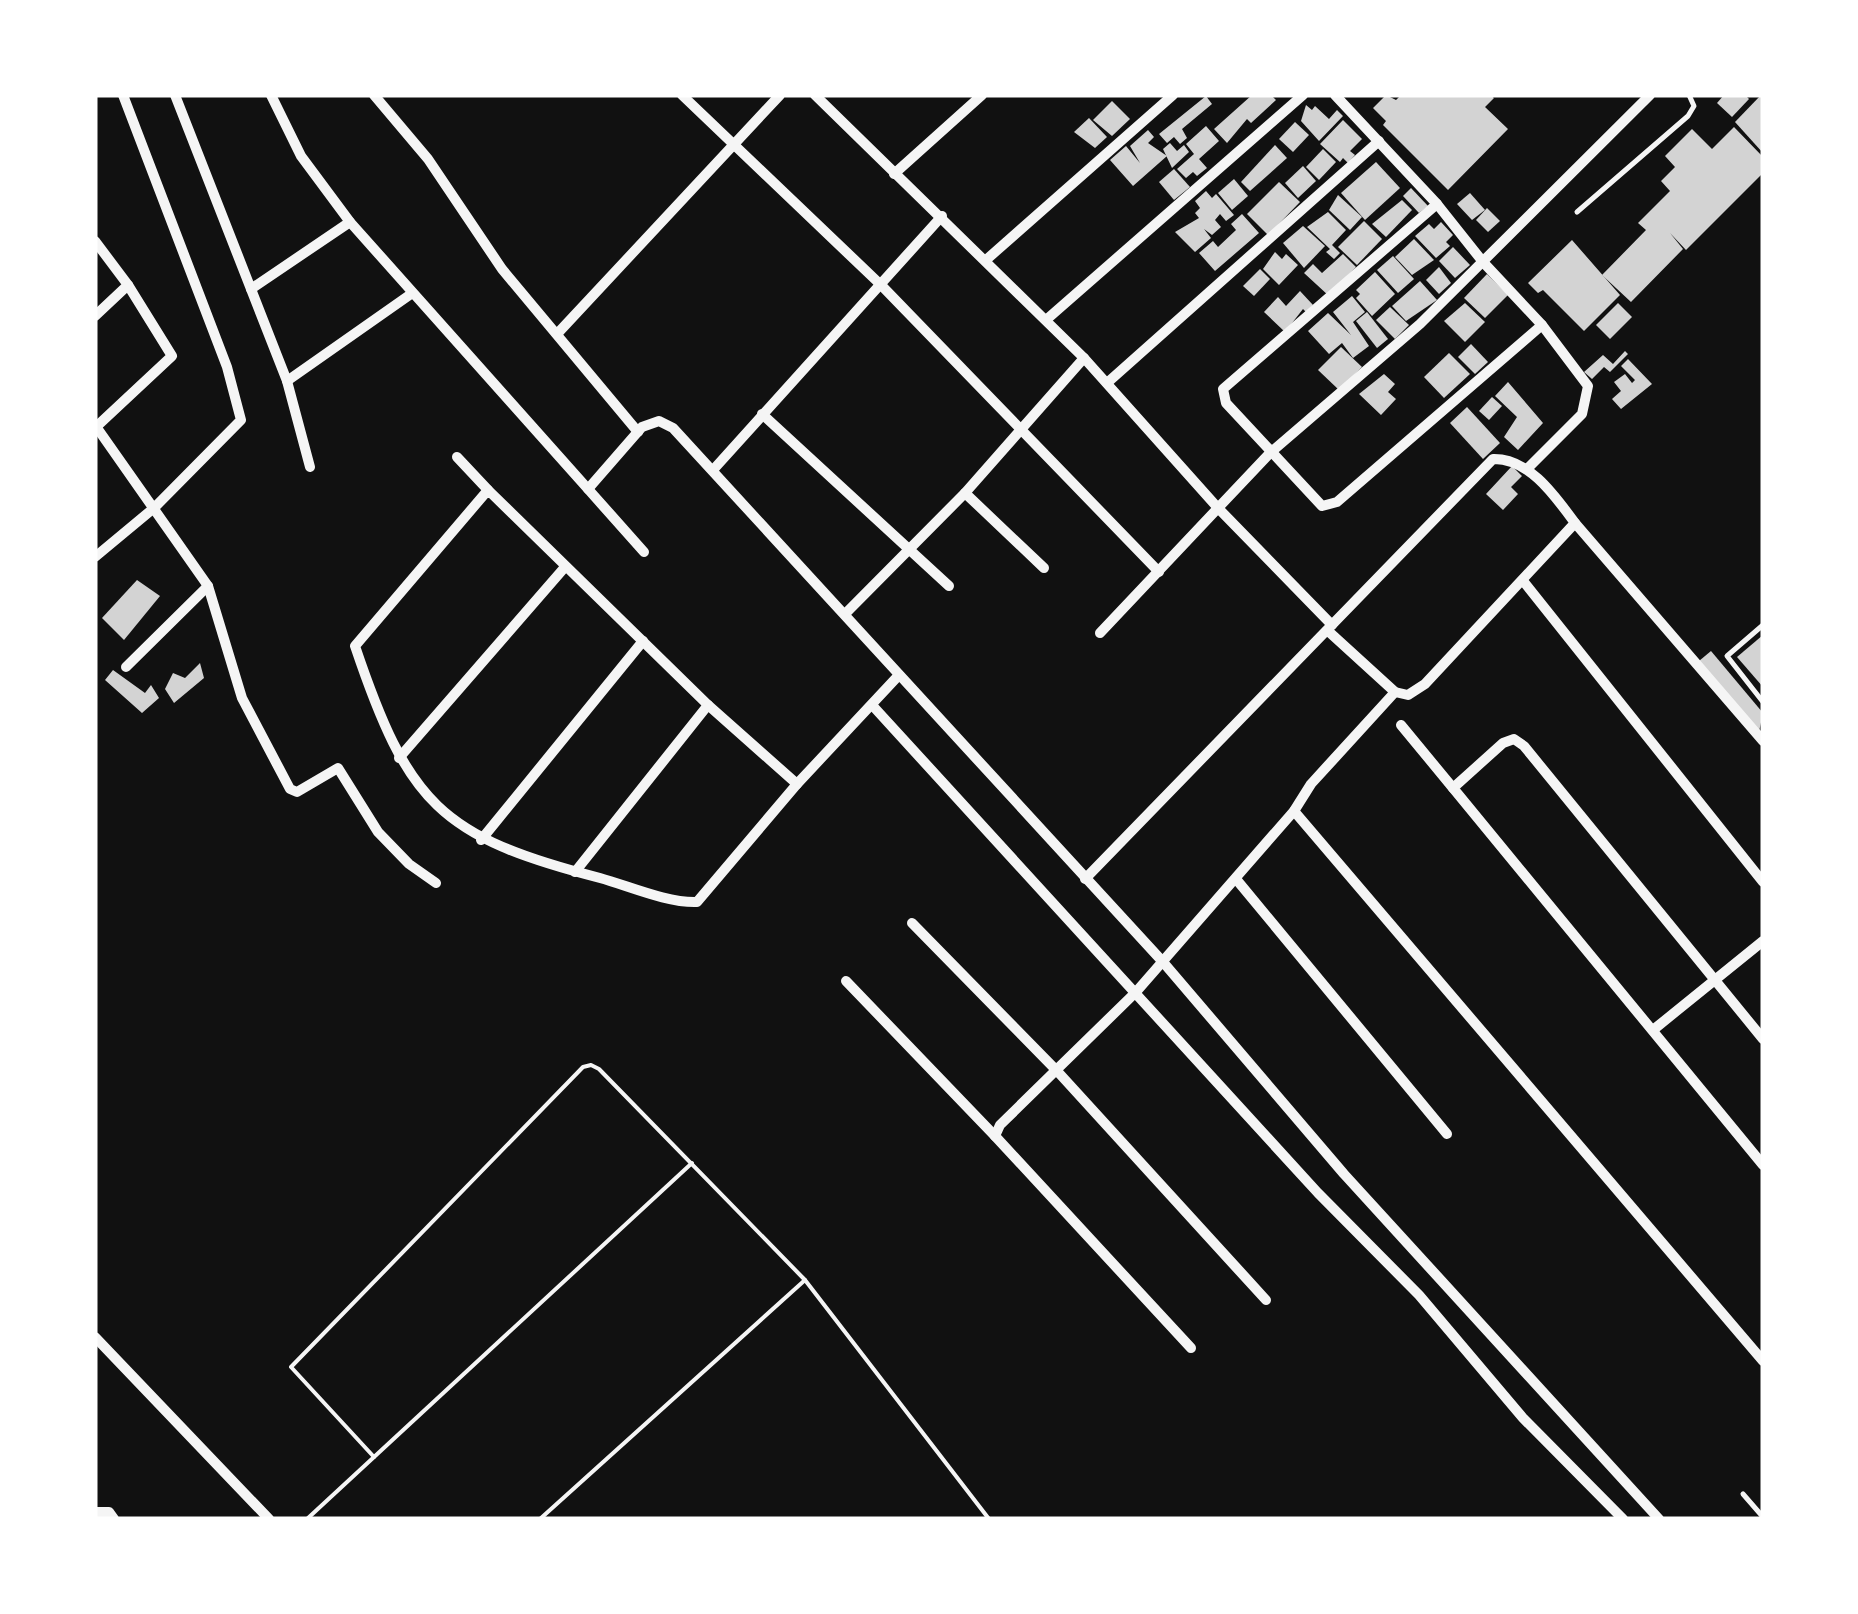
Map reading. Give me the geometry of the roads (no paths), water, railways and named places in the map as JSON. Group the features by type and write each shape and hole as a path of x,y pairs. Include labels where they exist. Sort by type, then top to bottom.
{"street":[{"path":"95,557 154,508 238,425 241,415 123,95"},
{"path":"175,95 286,381 310,467"},
{"path":"271,95 301,156 350,222 644,552"},
{"path":"682,95 882,286 1160,572"},
{"path":"557,334 780,95"},
{"path":"815,95 1084,358 1329,628 1396,692 1408,696 1425,684 1575,523"},
{"path":"825,104 835,95"},
{"path":"894,174 982,95"},
{"path":"986,260 1172,95"},
{"path":"1046,320 1303,95"},
{"path":"1335,95 1438,204 1483,262 1542,325 1588,386 1582,414 1527,469"},
{"path":"1100,632 1270,453 1420,324 1650,95"},
{"path":"381,98 428,159 502,269 638,432"},
{"path":"1107,384 1379,142"},
{"path":"1438,204 1223,388 1226,404 1322,506 1336,502 1542,325"},
{"path":"713,470 942,216"},
{"path":"251,288 350,222"},
{"path":"95,241 172,356 96,426 208,586 242,698 290,788 300,791 338,768 378,832 409,864 436,883"},
{"path":"95,316 128,285"},
{"path":"286,381 411,294"},
{"path":"845,614 965,493 1084,358"},
{"path":"762,414 949,586"},
{"path":"588,489 638,432 651,422 667,424 1163,962 1344,1174 1659,1519"},
{"path":"457,457 565,567 798,784"},
{"path":"1086,879 1493,459 1507,458 1527,469 1763,741"},
{"path":"488,490 355,646 399,758 454,823 481,840 524,859 697,902 899,675"},
{"path":"965,493 1044,568"},
{"path":"399,758 565,567"},
{"path":"1524,582 1763,882"},
{"path":"126,668 208,586"},
{"path":"481,840 643,641"},
{"path":"994,1136 1000,1125 1136,992 1294,811 1311,784 1396,692"},
{"path":"575,872 708,704"},
{"path":"872,705 1318,1193 1419,1295 1524,1418 1623,1519"},
{"path":"1401,725 1763,1165"},
{"path":"1453,788 1503,743 1514,739 1524,746 1763,1038"},
{"path":"1294,811 1763,1362"},
{"path":"1236,879 1446,1134"},
{"path":"912,923 1058,1072 1266,1300"},
{"path":"1652,1030 1763,941"},
{"path":"846,980 1191,1348"},
{"path":"95,1337 269,1519"},
{"path":"95,1512 109,1512 114,1519"}],"lane":[{"path":"1577,212 1688,116 1694,106 1689,95"},
{"path":"1763,625 1727,656 1763,702"},
{"path":"1743,1494 1763,1517"}]}
